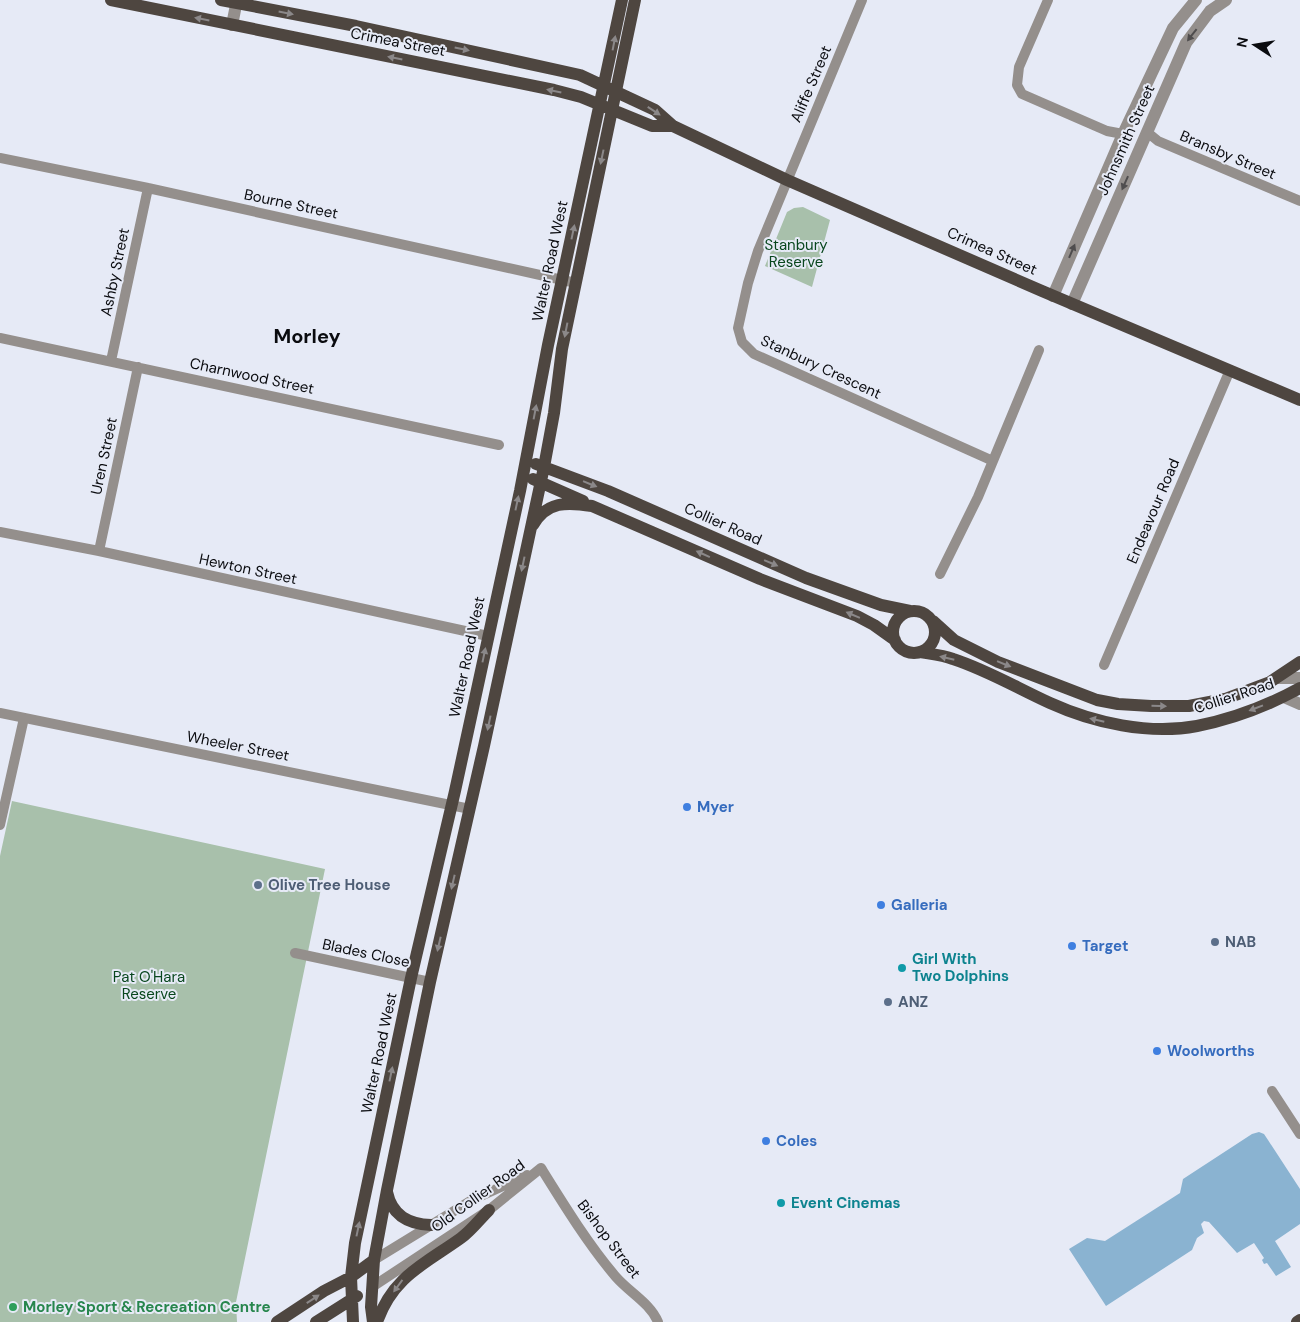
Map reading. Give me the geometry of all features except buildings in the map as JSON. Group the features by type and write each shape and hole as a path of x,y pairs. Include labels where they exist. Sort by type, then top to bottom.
{"main road":[{"name":"Crimea Street","path":"111,0 554,90 581,97 652,126 673,126"},
{"name":"Crimea Street","path":"221,0 374,30 580,75 655,110 673,126 787,180 1053,296 1300,400"},
{"name":"Walter Road West","path":"610,89 622,0"},
{"name":"Walter Road West","path":"353,1322 351,1278 355,1244 411,978 488,636 563,279 610,89 635,0"},
{"name":"Walter Road West","path":"372,1322 374,1260 387,1190 430,982 470,809 541,482 554,413 562,349 576,283 606,107"},
{"name":"Collier Road","path":"526,460 608,492 806,578 881,605 910,611"},
{"path":"523,475 760,579 857,616 874,625 895,640 903,650 911,653 926,650 934,640 933,622 923,612 910,611 904,613 895,622 893,634 895,640"},
{"path":"530,531 538,516 550,507 569,503 592,506"},
{"name":"Collier Road","path":"933,622 954,640 998,662 1089,697 1118,704 1189,706 1225,699 1277,678 1300,662"},
{"name":"Collier Road","path":"920,652 951,658 972,666 1051,704 1088,718 1128,726 1166,729 1197,726 1235,716 1284,697 1300,688"},
{"path":"387,1190 389,1202 396,1212 406,1220 417,1224 431,1225"},
{"path":"377,1322 386,1304 407,1275 463,1237 488,1210"},
{"path":"277,1322 324,1292 351,1278 374,1260"},
{"path":"316,1322 372,1287"}],"street":[{"name":"Aliffe Street","path":"787,180 862,0"},
{"path":"1048,0 1019,67 1016,85 1022,94 1107,131 1122,134"},
{"name":"Johnsmith Street","path":"1053,296 1122,134 1173,28 1196,0"},
{"name":"Johnsmith Street","path":"1072,304 1186,43 1210,11 1226,0"},
{"path":"232,25 237,2"},
{"name":"Bransby Street","path":"1148,132 1158,142 1300,201"},
{"name":"Bourne Street","path":"0,158 148,188 576,283"},
{"name":"Stanbury Crescent","path":"787,180 752,267 738,328 742,342 754,354 993,461"},
{"name":"Ashby Street","path":"111,362 148,188"},
{"name":"Charnwood Street","path":"0,338 499,445"},
{"path":"940,574 978,497 1039,350"},
{"name":"Uren Street","path":"99,552 138,367"},
{"name":"Endeavour Road","path":"1104,665 1230,370"},
{"name":"Hewton Street","path":"0,532 488,636"},
{"path":"1277,678 1300,678"},
{"path":"1284,697 1300,704"},
{"name":"Wheeler Street","path":"0,712 470,809"},
{"path":"0,825 24,718"},
{"name":"Blades Close","path":"295,953 430,982"},
{"path":"1272,1091 1300,1134"},
{"name":"Old Collier Road","path":"372,1287 488,1210 541,1168"},
{"name":"Old Collier Road","path":"374,1260 472,1200 541,1168"},
{"name":"Bishop Street","path":"541,1168 611,1271 628,1290 654,1312 658,1322"}],"green space":[{"name":"Stanbury Reserve","path":"803,207 830,220 812,287 765,266 787,212 794,208"},
{"name":"Pat O'Hara Reserve","path":"12,801 325,869 236,1302 237,1322 0,1322 0,856"}],"water":[{"path":"1259,1132 1264,1134 1300,1189 1300,1224 1275,1241 1291,1267 1276,1276 1267,1263 1264,1264 1262,1260 1264,1258 1254,1243 1237,1253 1209,1222 1204,1221 1201,1224 1204,1233 1197,1238 1192,1250 1106,1306 1069,1249 1087,1238 1105,1241 1180,1193 1183,1179 1252,1134"}],"place":[{"name":"Myer","path":"687,807"},
{"name":"Olive Tree House","path":"258,885"},
{"name":"Galleria","path":"881,905"},
{"name":"NAB","path":"1215,942"},
{"name":"Target","path":"1072,946"},
{"name":"Girl With Two Dolphins","path":"902,968"},
{"name":"ANZ","path":"888,1002"},
{"name":"Woolworths","path":"1157,1051"},
{"name":"Coles","path":"766,1141"},
{"name":"Event Cinemas","path":"781,1203"},
{"name":"Morley Sport & Recreation Centre","path":"13,1307"}],"district":[{"name":"Morley","path":"307,336"}]}
